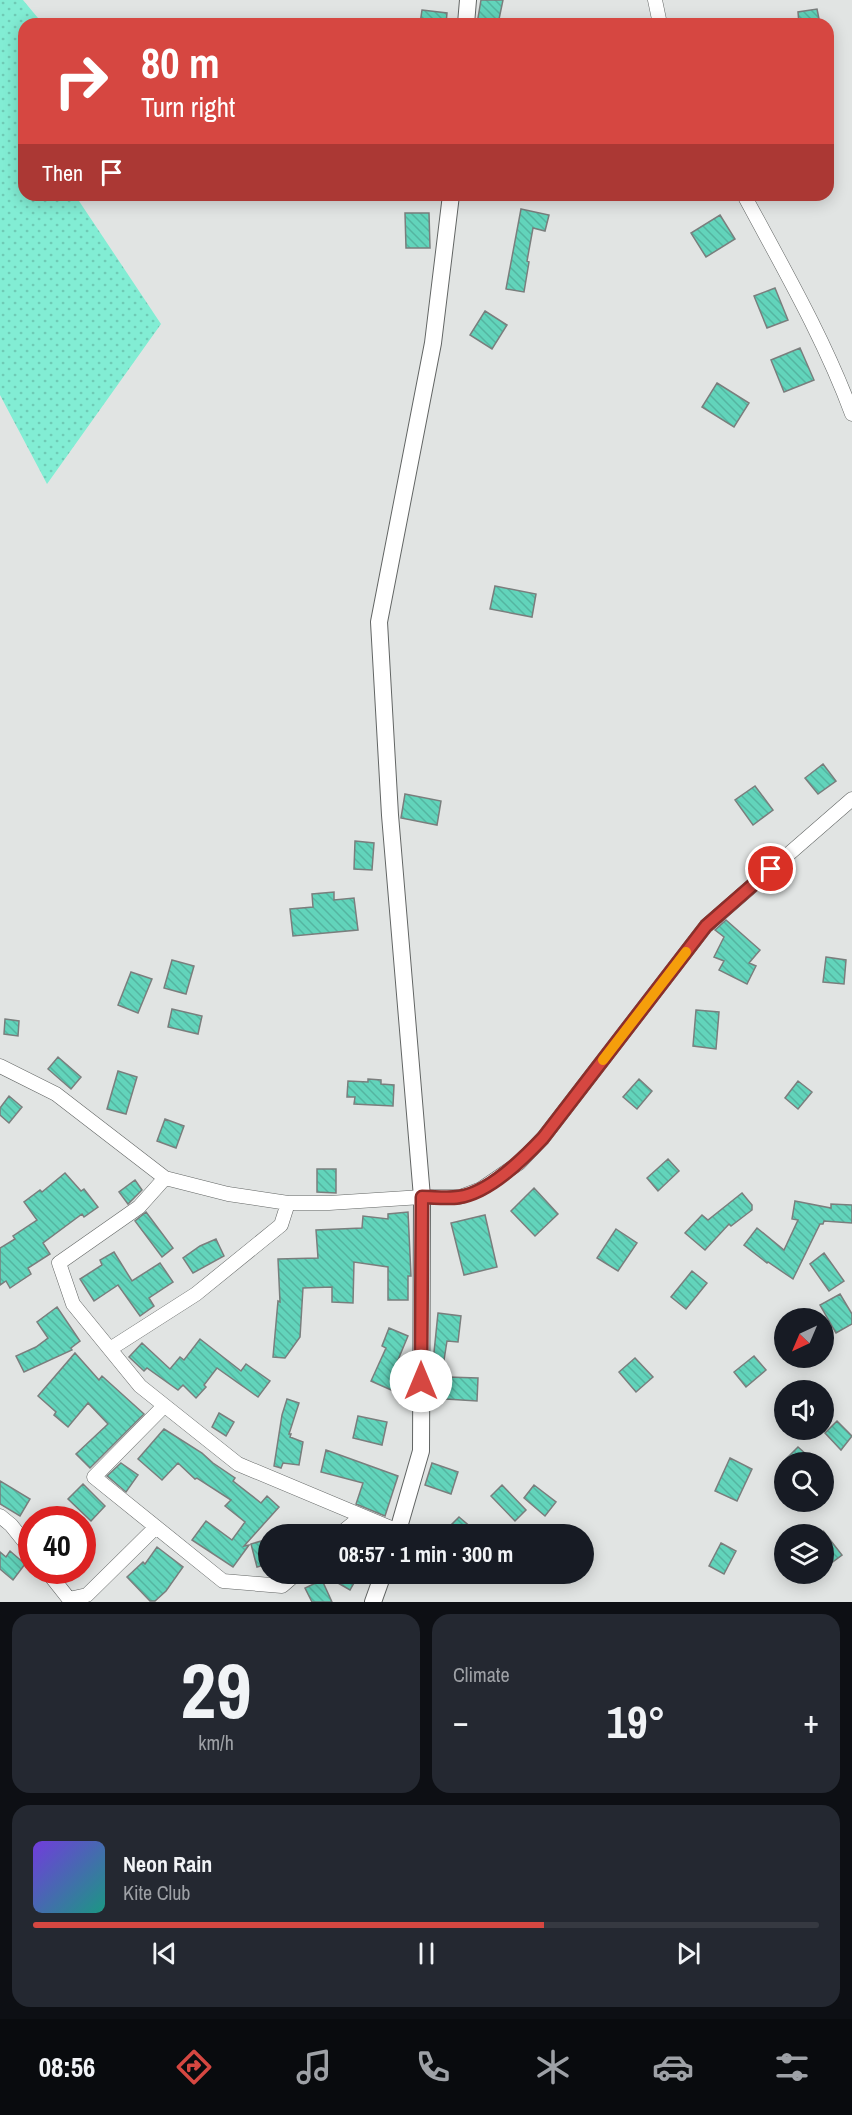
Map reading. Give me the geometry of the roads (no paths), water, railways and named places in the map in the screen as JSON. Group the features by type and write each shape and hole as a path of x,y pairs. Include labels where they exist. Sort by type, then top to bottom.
{"street":[{"path":"466,18 468,0"},
{"path":"655,0 659,18"},
{"path":"400,1524 421,1451 422,1197 390,814 379,622 433,342 450,201"},
{"path":"747,201 801,302 852,414"},
{"path":"0,1066 56,1094 165,1178 228,1194 288,1203 460,1197 481,1189 519,1163 543,1138 706,926 852,799"},
{"path":"165,1178 139,1207 59,1263 73,1305 140,1386 238,1464 378,1524"},
{"path":"110,1349 196,1294 281,1225 288,1203"},
{"path":"164,1406 94,1477 223,1581 258,1584"},
{"path":"0,1516 18,1534"},
{"path":"352,1524 362,1516"},
{"path":"57,1584 69,1599 87,1595 156,1527"},
{"path":"258,1584 282,1586 284,1584"},
{"path":"373,1602 379,1584"}]}
